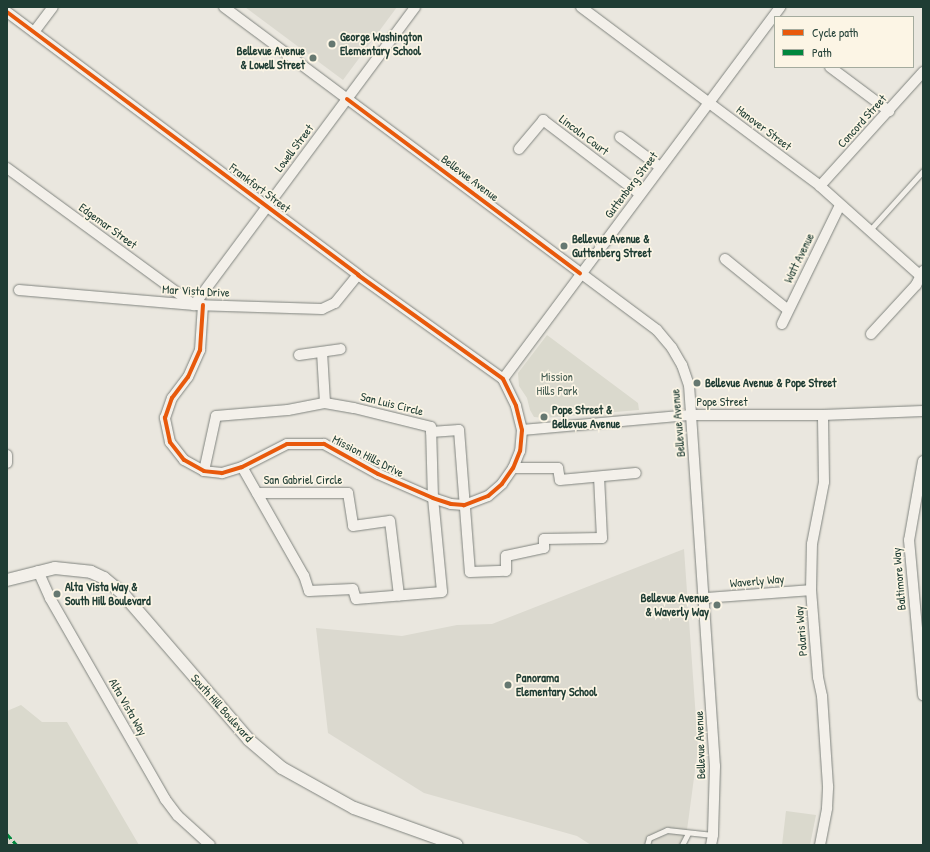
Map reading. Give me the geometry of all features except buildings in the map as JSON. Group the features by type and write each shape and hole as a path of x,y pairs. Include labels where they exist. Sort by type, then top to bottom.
{"street":[{"path":"34,32 52,7"},
{"name":"Bellevue Avenue","path":"224,7 657,330 672,348 682,365 689,385 705,598 715,766 712,840"},
{"name":"Lowell Street","path":"198,305 267,206 415,7"},
{"name":"Hanover Street","path":"582,7 820,186 869,231 922,275"},
{"name":"Frankfort Street","path":"7,12 358,275 503,379"},
{"name":"Guttenberg Street","path":"503,379 708,102 772,24"},
{"path":"831,68 889,111"},
{"name":"Concord Street","path":"820,186 923,72"},
{"name":"Lincoln Court","path":"519,149 543,120 640,194"},
{"path":"620,137 660,167"},
{"name":"Edgemar Street","path":"7,168 198,305"},
{"name":"Watt Avenue","path":"782,324 840,205"},
{"path":"725,259 788,310"},
{"name":"Mar Vista Drive","path":"19,290 198,305 322,310 335,303 358,275"},
{"path":"871,334 916,285 922,275"},
{"name":"Mission Hills Drive","path":"198,305 200,350 188,377 172,398 165,418 170,442 184,460 204,471 222,473 242,467 287,444 324,444 378,474 433,498 451,504 464,505 488,496 502,484 513,468 520,451 522,430 516,406 503,379"},
{"path":"299,355 341,349"},
{"path":"322,352 325,403"},
{"name":"San Luis Circle","path":"204,471 216,416 288,410 325,403 354,408 430,427 433,498"},
{"name":"Pope Street","path":"522,430 691,414 823,415 923,411"},
{"name":"Polaris Way","path":"820,845 827,808 828,786 822,696 818,677 811,590 812,544 824,482 823,415"},
{"path":"431,432 459,430 470,572 506,571 506,556 544,548 544,539 602,538 599,477"},
{"path":"7,455 7,463"},
{"name":"Baltimore Way","path":"923,461 909,540 923,695"},
{"name":"San Gabriel Circle","path":"242,467 304,576 309,591 353,589 356,598 442,592 433,498"},
{"path":"513,468 558,468 560,480 636,473"},
{"name":"San Gabriel Circle","path":"257,493 348,492 352,526 390,521 399,595"},
{"name":"South Hill Boulevard","path":"7,580 38,571 55,568 91,572 104,578 116,588 249,740 282,768 354,808 457,845"},
{"name":"Alta Vista Way","path":"38,571 46,591 165,799 178,816 210,845"},
{"name":"Waverly Way","path":"705,598 811,590"}],"lane":[{"path":"869,231 923,171"},
{"path":"647,845 649,838 667,830 688,833 712,840"},
{"path":"682,845 688,833"}],"shaded area":[{"name":"George Washington Elementary School","path":"245,7 397,7 343,80"},
{"name":"Panorama Elementary School","path":"684,549 698,748 685,845 591,845 577,836 424,793 328,733 316,628 402,636 457,625 492,624"}],"green space":[{"name":"Mission Hills Park","path":"547,335 638,403 639,410 544,418 534,417 530,410 527,398 519,386 518,373"},
{"path":"21,705 42,722 67,722 139,845 7,845 7,711"},
{"path":"786,811 816,815 810,845 782,845"}],"marked path":[{"path":"7,834 17,845"}],"cycle path":[{"path":"7,12 358,275 503,379 516,406 522,430 520,451 513,468 502,484 488,496 464,505 451,504 433,498 378,474 324,444 287,444 242,467 222,473 204,471 184,460 170,442 165,418 172,398 188,377 200,350 203,305"},
{"path":"347,99 580,273"}],"place":[{"name":"George Washington Elementary School","path":"332,44"},
{"name":"Bellevue Avenue & Lowell Street","path":"313,58"},
{"name":"Bellevue Avenue & Guttenberg Street","path":"564,246"},
{"name":"Bellevue Avenue & Pope Street","path":"697,383"},
{"name":"Pope Street & Bellevue Avenue","path":"544,417"},
{"name":"Alta Vista Way & South Hill Boulevard","path":"57,594"},
{"name":"Bellevue Avenue & Waverly Way","path":"717,605"},
{"name":"Panorama Elementary School","path":"508,685"}]}
